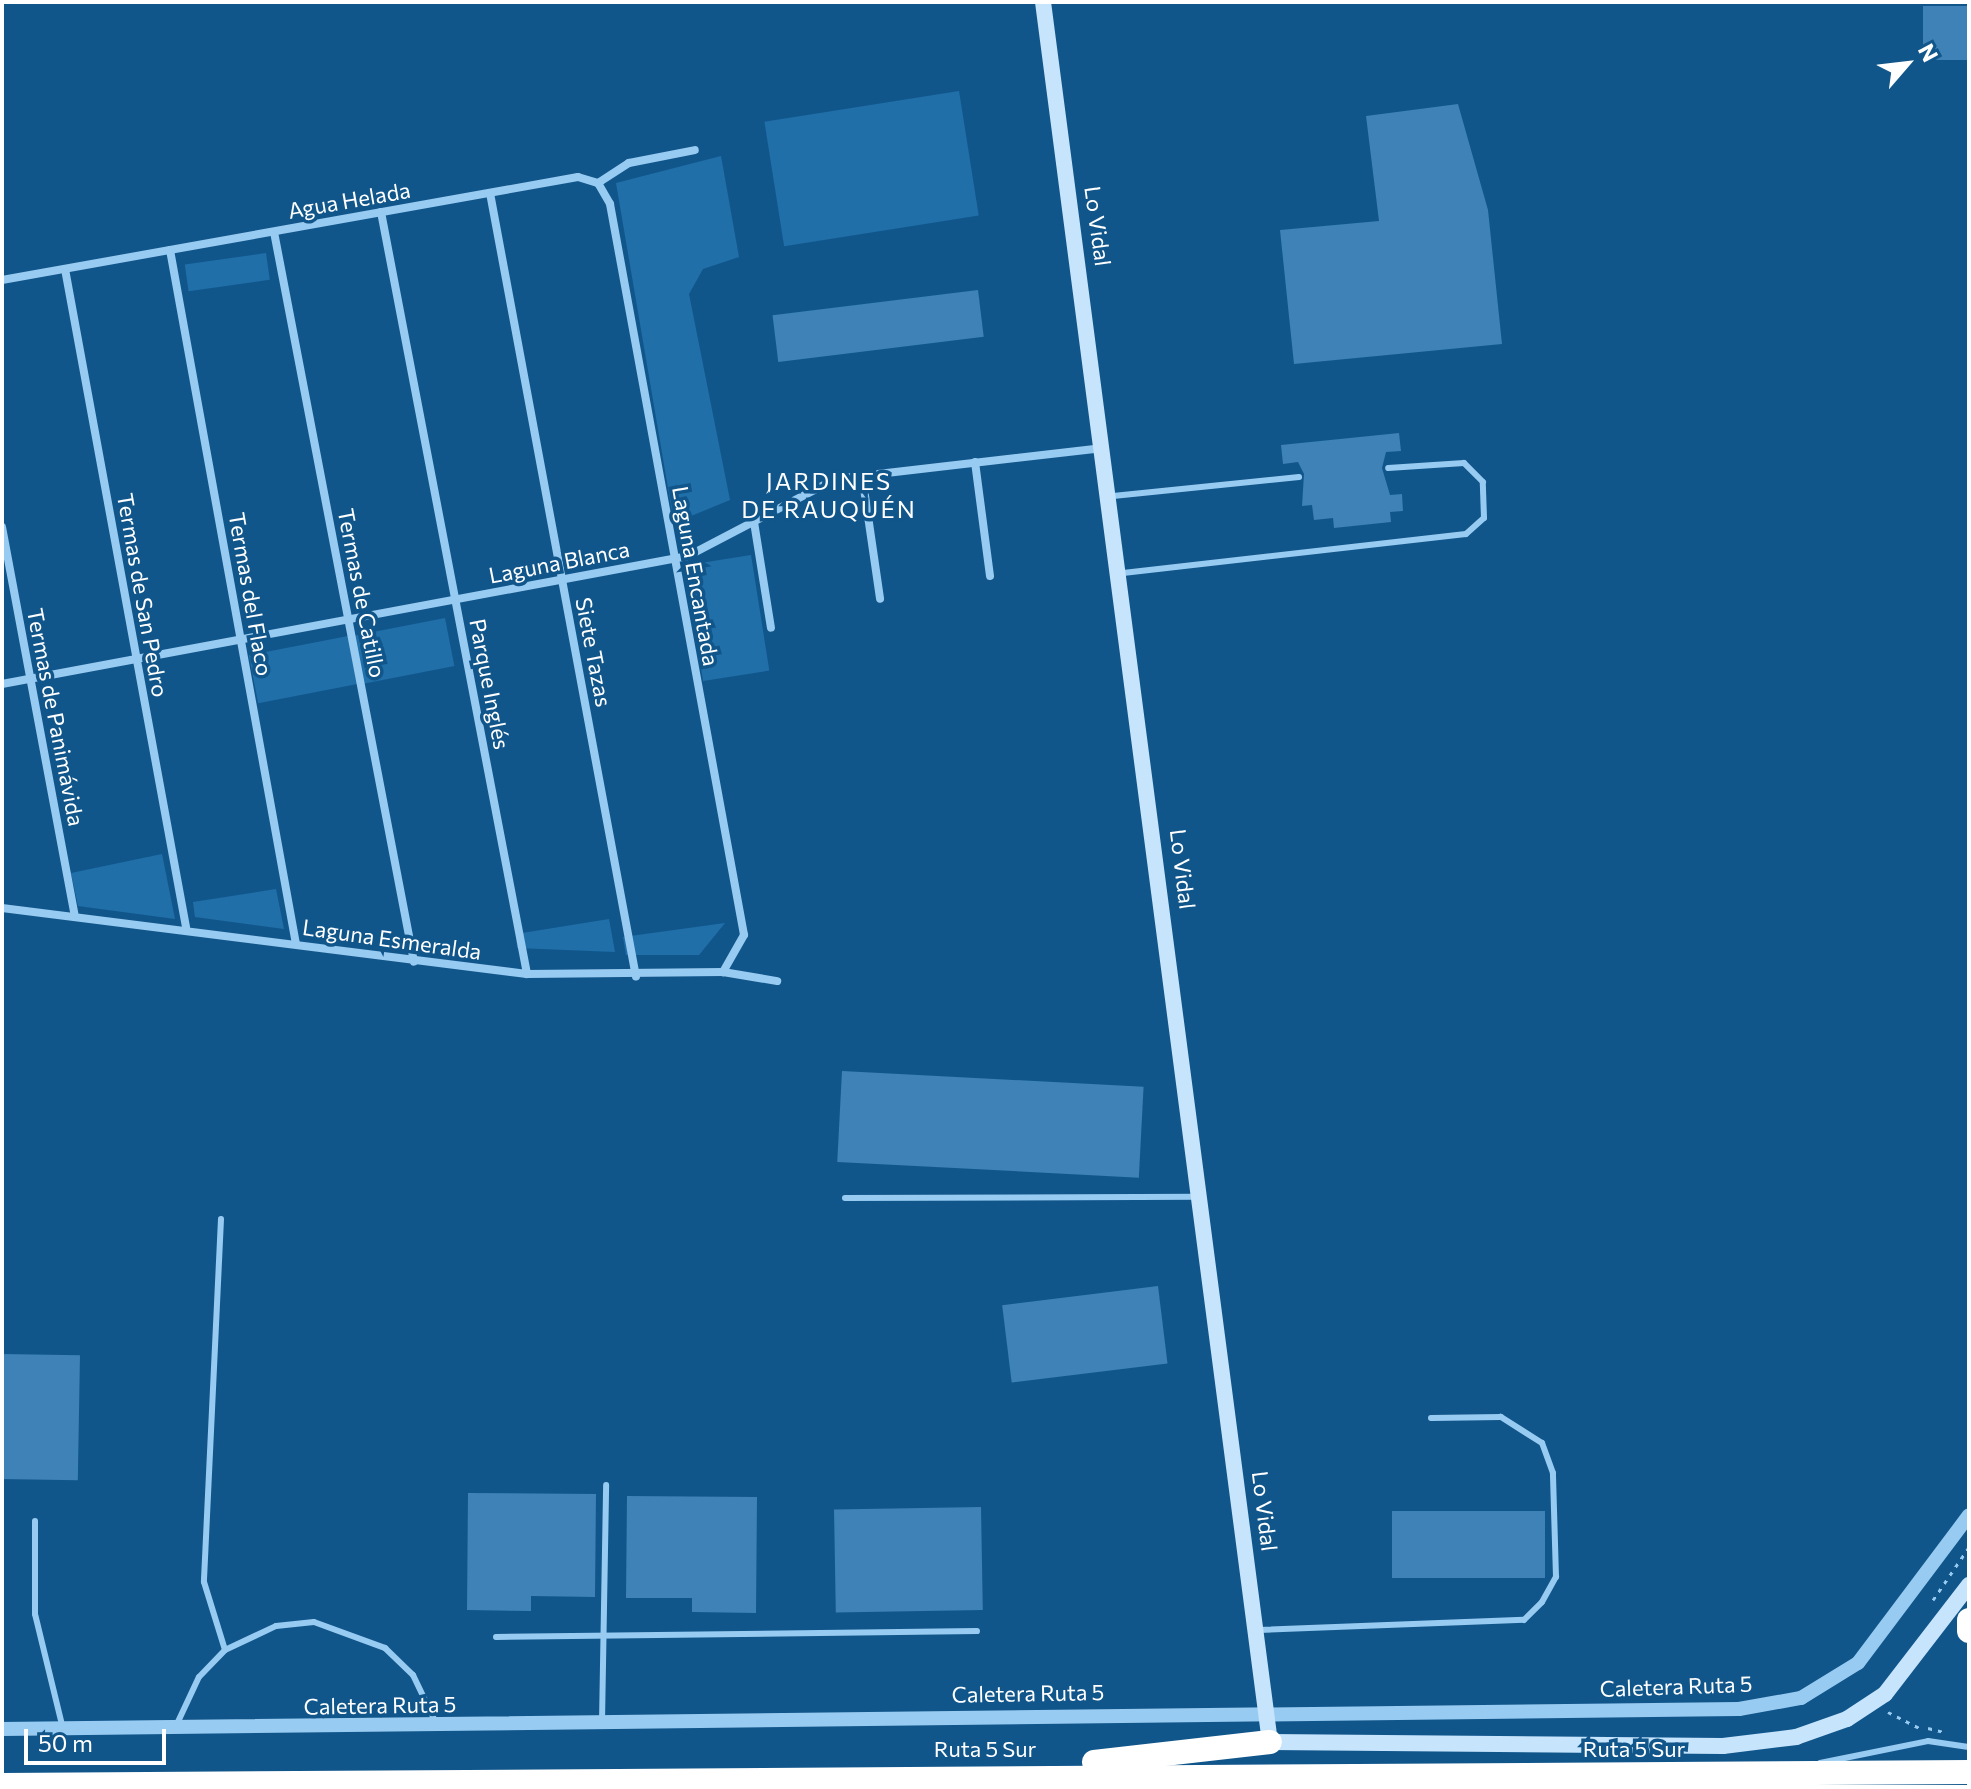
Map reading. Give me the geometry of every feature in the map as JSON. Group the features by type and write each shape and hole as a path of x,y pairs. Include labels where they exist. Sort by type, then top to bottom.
{"highway":[{"path":"1969,1620 1969,1631"},
{"path":"975,1775 1270,1742"},
{"name":"Ruta 5 Sur","path":"2,1785 975,1775 1782,1776 1969,1772"}],"main road":[{"name":"Lo Vidal","path":"1043,2 1107,447 1259,1630 1270,1742"},
{"path":"1270,1742 1737,1745 1813,1732 1873,1703 1910,1668 1968,1586"}],"street":[{"path":"598,183 620,167 695,150"},
{"name":"Agua Helada","path":"2,280 578,177 598,183"},
{"name":"Laguna Encantada","path":"598,183 610,204 744,935 723,972"},
{"name":"Siete Tazas","path":"490,193 636,977"},
{"name":"Parque Inglés","path":"381,212 527,974"},
{"name":"Termas de Catillo","path":"274,232 414,962"},
{"name":"Termas del Flaco","path":"170,250 296,944"},
{"name":"Termas de San Pedro","path":"65,269 186,927"},
{"name":"Laguna Blanca","path":"2,684 674,559 720,544 804,490 862,475 1107,447"},
{"path":"975,462 990,576"},
{"path":"862,475 880,599"},
{"path":"754,522 771,628"},
{"name":"Termas de Panimávida","path":"2,527 74,913"},
{"name":"Laguna Esmeralda","path":"2,908 74,913 186,927 414,962 527,974 636,977 723,972 777,981"},
{"name":"Caletera Ruta 5","path":"2,1729 438,1727 1269,1710 1715,1711 1786,1702 1858,1663 1969,1515"}],"lane":[{"path":"1123,573 1466,534 1484,518 1483,482 1464,463 1388,468"},
{"path":"1113,496 1299,477"},
{"path":"845,1198 1203,1197"},
{"path":"221,1219 204,1582 225,1650"},
{"path":"1259,1630 1524,1620 1542,1602 1556,1577 1553,1473 1542,1443 1501,1417 1431,1418"},
{"path":"602,1722 606,1485"},
{"path":"35,1521 35,1614 63,1729"},
{"path":"175,1729 193,1685 225,1650 276,1626 314,1622 351,1630 400,1660 438,1727"},
{"path":"496,1637 977,1631"},
{"path":"1782,1776 1866,1750 1947,1743 1969,1747"}],"path":[{"path":"1928,1567 1968,1586"},
{"path":"1873,1703 1920,1728 1942,1726 1947,1743"}],"shaded area":[{"path":"959,91 979,215 784,246 764,122"},
{"path":"721,156 739,257 703,269 689,294 730,500 674,523 616,183"},
{"path":"266,253 270,280 189,291 185,264"},
{"path":"751,555 769,671 703,681 685,565"},
{"path":"445,618 454,666 362,684 353,636"},
{"path":"348,636 357,684 258,703 249,655"},
{"path":"162,854 175,919 78,906 71,873"},
{"path":"276,889 284,929 195,917 193,902"},
{"path":"609,919 615,952 517,948 516,934"},
{"path":"725,923 699,955 626,955 623,937"}],"building":[{"path":"1923,6 1969,6 1969,60 1923,60"},
{"path":"1458,104 1488,210 1502,344 1294,364 1280,230 1379,221 1366,116"},
{"path":"978,290 984,337 778,362 773,315"},
{"path":"1399,433 1401,451 1386,452 1382,468 1390,495 1402,494 1403,511 1390,512 1391,522 1334,528 1333,518 1314,520 1312,505 1302,506 1304,474 1298,462 1283,464 1281,445"},
{"path":"842,1071 1144,1087 1139,1178 837,1162"},
{"path":"1158,1286 1168,1363 1012,1383 1002,1305"},
{"path":"2,1354 80,1355 78,1480 2,1479"},
{"path":"468,1493 596,1494 595,1597 531,1596 531,1611 467,1610"},
{"path":"627,1496 757,1497 756,1613 692,1612 692,1598 626,1598"},
{"path":"981,1507 983,1610 836,1613 834,1510"},
{"path":"1392,1511 1545,1511 1545,1578 1392,1578"}],"district":[{"name":"JARDINES DE RAUQUÉN","path":"829,495"}]}
